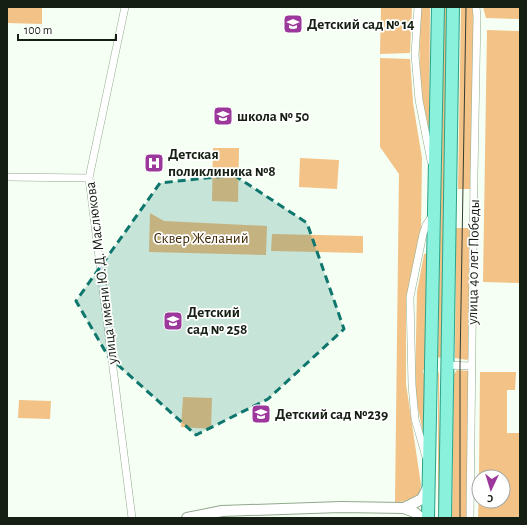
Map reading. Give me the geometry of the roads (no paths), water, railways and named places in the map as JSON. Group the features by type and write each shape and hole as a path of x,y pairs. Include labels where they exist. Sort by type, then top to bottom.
{"main road":[{"path":"438,7 429,486 425,517 445,517"},
{"name":"улица 40 лет Победы","path":"445,517 452,7"},
{"path":"431,364 447,364"}],"street":[{"name":"улица имени Ю. Д. Маслюкова","path":"124,7 88,178 132,518"},
{"path":"418,7 415,55 419,100 435,184"},
{"name":"улица 40 лет Победы","path":"470,518 471,366 478,16 476,7"},
{"path":"7,177 88,178"},
{"path":"429,470 415,419 412,386 410,297 423,234 426,225 434,214"},
{"path":"447,364 471,366"},
{"path":"404,508 422,499 429,486"},
{"path":"187,518 222,511 341,507 404,508 425,517"}],"tram line":[{"path":"460,518 460,365 466,7"}],"place":[{"name":"Детский сад № 14","path":"293,24"},
{"name":"школа № 50","path":"223,116"},
{"name":"Детская поликлиника №8","path":"154,163"},
{"name":"Детский сад № 258","path":"173,321"},
{"name":"Детский сад №239","path":"261,414"}],"park label":[{"name":"Сквер Желаний","path":"201,238"}]}
